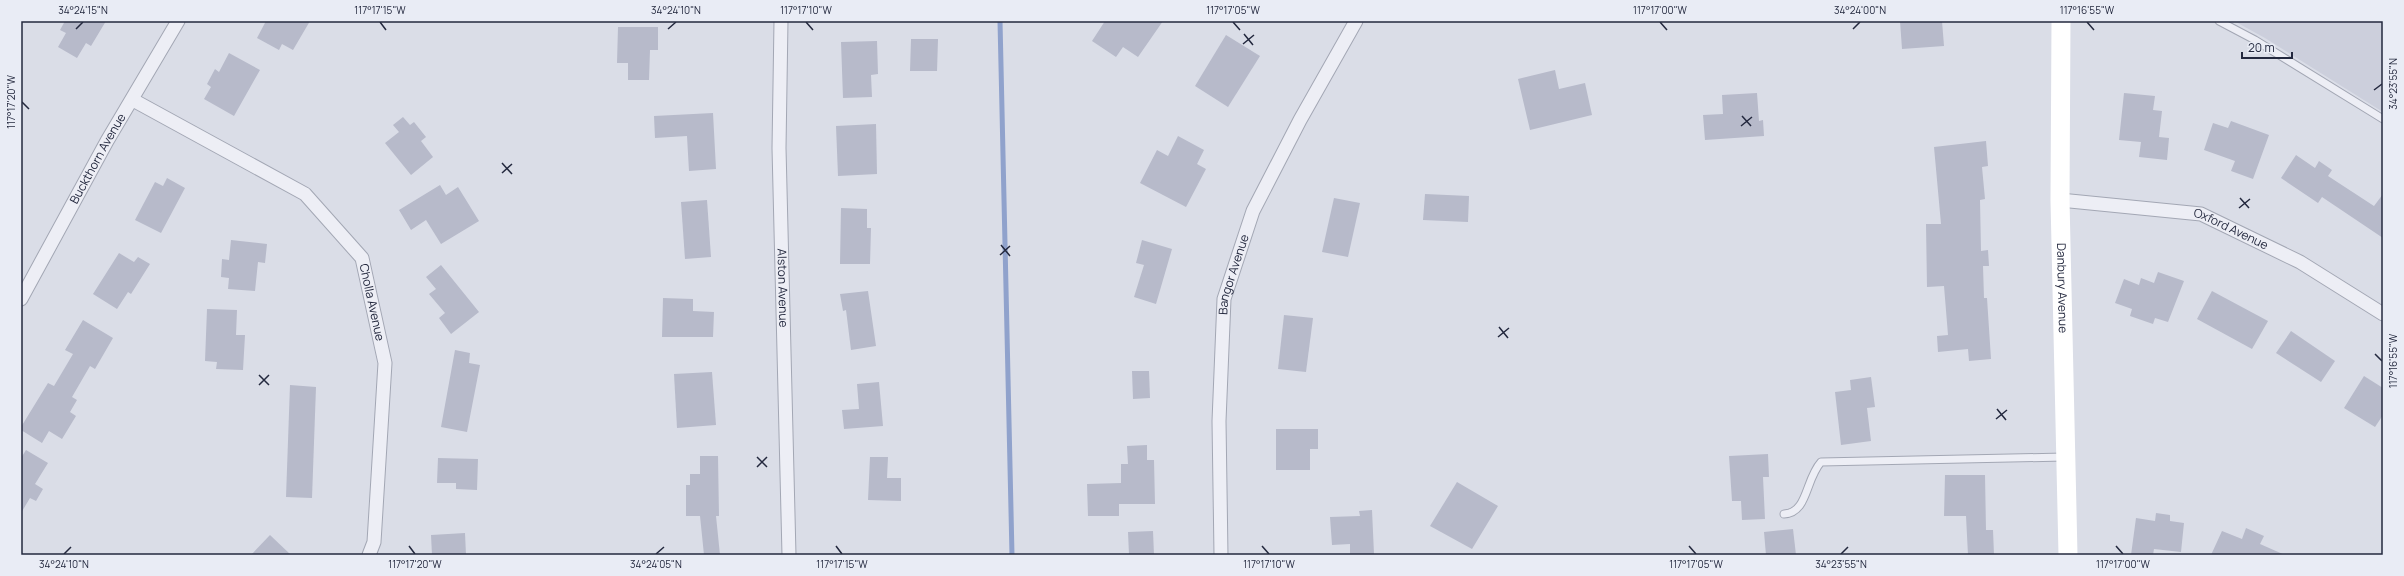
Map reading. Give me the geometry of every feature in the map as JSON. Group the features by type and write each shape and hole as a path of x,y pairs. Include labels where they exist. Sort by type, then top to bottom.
{"street":[{"name":"Buckthorn Avenue","path":"21,299 107,141 133,100 178,21"},
{"name":"Alston Avenue","path":"781,21 779,148 789,555"},
{"name":"Bangor Avenue","path":"1221,555 1219,421 1224,299 1253,211 1300,120 1356,21"},
{"name":"Danbury Avenue","path":"2061,21 2060,200 2068,555"},
{"name":"Cholla Avenue","path":"133,100 305,194 362,258 385,363 374,542 369,555"},
{"name":"Oxford Avenue","path":"2060,200 2201,214 2300,262 2383,314"}],"lane":[{"path":"2219,21 2255,40 2383,120"},
{"path":"1784,514 1793,514 1801,506 1815,469 1821,462 2066,457"}],"shaded area":[{"path":"2234,21 2383,21 2383,112 2265,38"}],"building":[{"path":"65,21 106,21 91,46 86,43 77,58 58,47 66,33 60,30"},
{"path":"266,21 310,21 293,50 282,44 279,50 257,38"},
{"path":"1105,21 1163,21 1138,57 1123,47 1116,57 1092,41"},
{"path":"1900,21 1942,21 1944,46 1902,49"},
{"path":"618,27 658,27 658,50 650,50 649,80 628,80 628,63 617,63"},
{"path":"1226,35 1260,56 1228,107 1195,86"},
{"path":"911,39 938,39 937,71 910,71"},
{"path":"877,41 878,74 871,75 872,97 843,98 841,42"},
{"path":"229,53 260,70 234,116 204,99 211,87 207,84 215,69 219,72"},
{"path":"1555,70 1559,89 1585,83 1592,115 1530,130 1518,79"},
{"path":"1757,93 1759,121 1763,120 1764,136 1705,140 1703,115 1723,114 1722,95"},
{"path":"2124,93 2155,96 2153,110 2162,111 2159,137 2169,138 2167,160 2139,157 2141,142 2119,140"},
{"path":"713,113 716,169 689,171 687,136 655,138 654,116"},
{"path":"403,117 410,125 414,122 426,137 421,141 433,157 411,175 385,143 399,132 393,125"},
{"path":"2231,121 2269,135 2253,179 2231,171 2235,161 2204,150 2213,123 2228,128"},
{"path":"876,124 877,174 838,176 836,126"},
{"path":"1178,136 1204,150 1197,164 1206,169 1186,207 1140,183 1157,150 1168,156"},
{"path":"1986,141 1988,166 1982,167 1985,199 1980,200 1981,251 1988,250 1989,266 1983,266 1984,298 1987,298 1991,359 1969,361 1968,349 1938,352 1937,336 1948,335 1944,286 1927,287 1926,224 1941,224 1934,147"},
{"path":"2296,155 2315,168 2319,161 2332,170 2328,176 2374,206 2383,194 2383,238 2322,197 2318,203 2281,178"},
{"path":"167,178 185,188 161,233 135,220 155,182 163,186"},
{"path":"440,185 446,195 458,187 479,221 441,244 426,220 411,230 399,210"},
{"path":"1425,194 1469,196 1468,222 1423,220"},
{"path":"1334,198 1360,203 1348,257 1322,252"},
{"path":"707,200 711,257 685,259 681,202"},
{"path":"841,208 867,209 867,228 871,228 870,264 840,264"},
{"path":"231,240 267,244 265,263 258,262 255,291 228,289 229,278 221,277 222,259 229,260"},
{"path":"1142,240 1172,249 1156,304 1134,297 1144,265 1136,263"},
{"path":"119,253 134,262 138,257 150,264 131,294 128,292 117,309 93,294"},
{"path":"441,265 479,312 451,334 439,318 445,313 429,294 436,289 426,277"},
{"path":"2158,272 2184,281 2168,322 2155,318 2153,324 2130,316 2132,309 2115,303 2124,279 2139,285 2141,278 2154,283"},
{"path":"868,291 876,346 851,350 846,310 843,311 840,294"},
{"path":"2212,291 2268,321 2252,349 2197,319"},
{"path":"663,298 693,299 693,311 714,312 713,337 662,337"},
{"path":"207,309 237,310 236,335 245,335 243,370 216,369 217,362 205,361"},
{"path":"1284,315 1313,318 1306,372 1278,369"},
{"path":"83,320 113,338 95,369 90,366 72,397 77,400 70,412 76,416 62,439 49,431 42,443 21,430 21,427 48,383 54,386 73,354 65,350"},
{"path":"2291,331 2335,361 2321,382 2276,353"},
{"path":"455,350 470,353 469,363 480,365 467,432 441,427"},
{"path":"1132,371 1149,371 1150,398 1133,399"},
{"path":"712,372 716,425 677,428 674,374"},
{"path":"2364,376 2383,388 2383,415 2375,427 2344,408"},
{"path":"1871,377 1875,407 1867,408 1871,441 1841,445 1835,392 1851,390 1850,380"},
{"path":"879,382 883,426 844,429 842,410 859,409 857,384"},
{"path":"290,385 316,387 312,498 286,497"},
{"path":"1276,429 1318,429 1318,449 1310,449 1310,470 1276,470"},
{"path":"1147,445 1147,460 1154,460 1155,504 1119,504 1119,516 1088,516 1087,484 1121,483 1121,464 1128,464 1127,446"},
{"path":"26,450 48,463 35,484 43,489 36,501 30,498 21,513 21,458"},
{"path":"1768,454 1769,477 1763,477 1765,519 1742,520 1741,501 1732,501 1729,456"},
{"path":"700,456 718,456 719,516 716,516 720,555 704,555 700,516 686,516 686,485 690,485 690,474 700,474"},
{"path":"870,457 888,457 887,478 901,478 901,501 868,500"},
{"path":"438,458 478,459 477,490 456,489 456,483 437,483"},
{"path":"1945,475 1985,475 1986,530 1993,530 1994,555 1968,555 1966,516 1944,516"},
{"path":"1457,482 1498,506 1472,549 1430,526"},
{"path":"1372,510 1374,554 1350,555 1350,544 1332,545 1330,517 1360,516 1359,511"},
{"path":"2156,513 2170,515 2170,521 2184,523 2181,552 2154,549 2153,555 2131,555 2136,518 2155,521"},
{"path":"2246,528 2264,536 2260,544 2285,555 2211,555 2222,531 2242,539"},
{"path":"1793,529 1796,555 1766,555 1764,532"},
{"path":"1153,531 1154,555 1129,555 1128,532"},
{"path":"465,533 466,555 432,555 431,535"},
{"path":"270,535 291,555 251,555"}],"waterway":[{"path":"1000,21 1012,555"}]}
